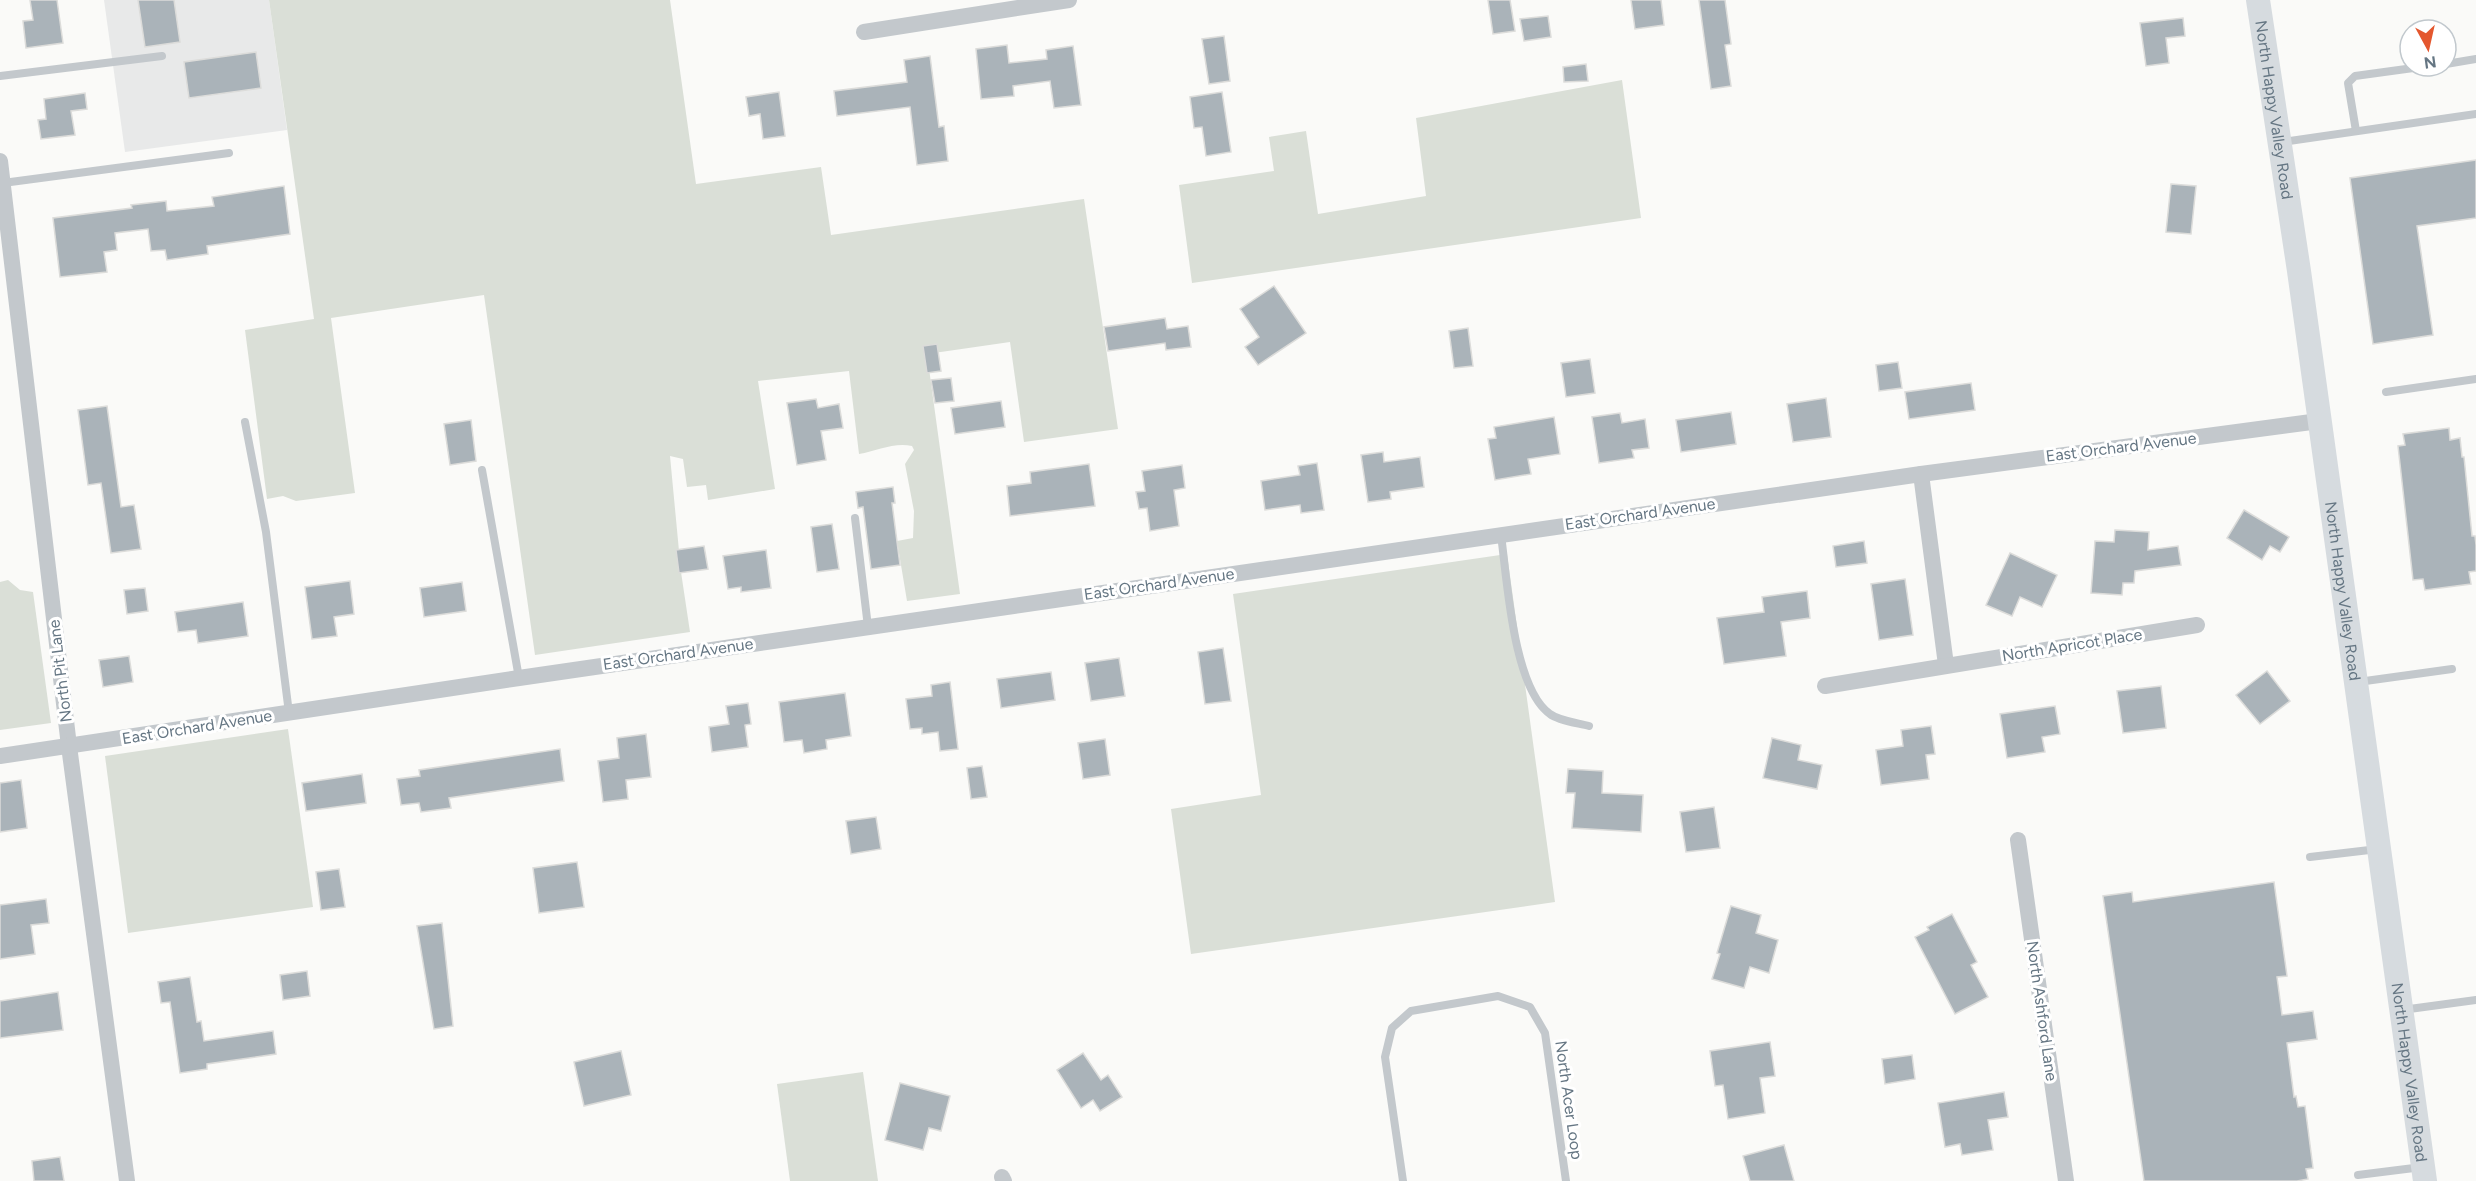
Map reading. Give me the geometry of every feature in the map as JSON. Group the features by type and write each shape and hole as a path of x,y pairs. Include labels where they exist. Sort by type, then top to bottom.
{"main road":[{"name":"North Happy Valley Road","path":"2258,0 2424,1174"}],"street":[{"path":"864,32 1069,0"},
{"name":"North Pit Lane","path":"1,170 69,746 127,1181"},
{"name":"East Orchard Avenue","path":"0,756 1921,474 2319,421"},
{"path":"1921,474 1946,665"},
{"name":"North Apricot Place","path":"1826,686 2197,625"},
{"name":"North Ashford Lane","path":"2018,840 2066,1181"}],"lane":[{"path":"0,76 162,56"},
{"path":"2458,62 2476,59"},
{"path":"2356,131 2348,83 2355,76 2398,70"},
{"path":"2279,142 2476,114"},
{"path":"1,170 229,153"},
{"path":"2386,392 2476,379"},
{"path":"245,422 266,532 289,713"},
{"path":"482,470 519,678"},
{"path":"855,518 868,627"},
{"path":"1501,535 1514,636 1530,692 1550,715 1589,726"},
{"path":"2355,682 2452,669"},
{"path":"2310,857 2378,849"},
{"name":"North Acer Loop","path":"1403,1181 1385,1057 1392,1028 1411,1011 1498,996 1530,1007 1545,1034 1566,1181"},
{"path":"2401,1010 2476,1000"},
{"path":"2358,1175 2424,1174"}],"shaded area":[{"path":"104,0 269,0 287,130 125,152"},
{"path":"269,0 670,0 696,184 821,167 831,235 1084,199 1118,429 1024,442 1010,342 927,354 960,594 907,601 897,541 913,538 914,511 905,464 914,450 912,446 892,446 859,454 849,371 758,381 775,489 708,500 706,485 687,487 683,459 670,456 681,572 690,632 535,655 484,295 331,318 355,493 296,501 283,496 267,499 245,330 314,319"},
{"path":"1622,80 1641,218 1192,283 1179,185 1274,171 1269,137 1306,131 1318,214 1426,196 1416,118"},
{"path":"1507,554 1555,902 1191,954 1171,809 1261,795 1233,594"},
{"path":"8,580 20,590 33,592 51,723 0,730 0,582"},
{"path":"288,729 313,907 128,933 105,756"},
{"path":"863,1072 878,1181 790,1181 777,1084"}],"building":[{"path":"30,0 57,0 63,43 26,48 23,21 33,20"},
{"path":"138,0 174,0 180,42 145,47"},
{"path":"1488,0 1510,0 1515,31 1493,34"},
{"path":"1631,0 1661,0 1664,25 1635,29"},
{"path":"1699,0 1725,0 1731,44 1725,45 1731,86 1711,89"},
{"path":"1548,16 1551,37 1524,41 1520,19"},
{"path":"2183,18 2185,36 2166,38 2169,63 2146,66 2140,23"},
{"path":"1224,36 1230,81 1209,84 1202,39"},
{"path":"1007,45 1009,63 1047,59 1046,50 1073,46 1081,105 1054,108 1050,81 1013,86 1014,96 981,99 976,49"},
{"path":"256,52 261,88 189,98 184,62"},
{"path":"930,56 939,127 944,126 948,161 917,165 910,107 837,116 834,91 907,82 904,60"},
{"path":"1586,64 1588,81 1564,82 1563,67"},
{"path":"779,92 785,136 763,139 760,114 749,116 746,97"},
{"path":"1222,92 1231,152 1206,156 1202,127 1194,128 1190,97"},
{"path":"85,93 87,109 71,111 75,135 41,139 38,120 46,119 44,99"},
{"path":"2476,160 2476,218 2417,226 2433,335 2373,344 2350,178"},
{"path":"2171,184 2196,186 2191,234 2166,232"},
{"path":"284,186 290,234 207,246 208,254 167,260 165,250 151,251 148,229 115,233 117,250 104,252 107,272 60,277 53,218 132,208 131,205 166,201 167,211 214,206 212,197"},
{"path":"1274,286 1306,333 1258,365 1245,347 1259,337 1240,309"},
{"path":"1165,318 1167,329 1188,326 1191,347 1166,350 1165,343 1108,351 1104,327"},
{"path":"1468,328 1473,366 1454,368 1449,331"},
{"path":"937,344 941,371 927,373 923,346"},
{"path":"1590,359 1595,393 1566,397 1561,363"},
{"path":"1898,362 1902,388 1879,391 1876,365"},
{"path":"951,378 954,401 935,403 931,380"},
{"path":"1971,383 1975,410 1909,419 1905,392"},
{"path":"1826,398 1831,437 1793,442 1787,404"},
{"path":"816,399 818,408 839,404 843,428 821,431 826,460 797,465 787,403"},
{"path":"1001,401 1005,427 955,434 951,408"},
{"path":"107,406 121,507 134,505 141,549 111,553 101,483 88,485 78,410"},
{"path":"1731,412 1736,444 1681,452 1676,420"},
{"path":"1620,413 1622,423 1645,419 1649,448 1632,450 1634,458 1599,463 1592,417"},
{"path":"1554,417 1560,454 1528,459 1531,474 1495,480 1488,439 1496,438 1494,427"},
{"path":"471,420 476,461 450,465 444,424"},
{"path":"2449,428 2450,440 2460,438 2462,457 2464,457 2472,536 2475,536 2476,545 2476,571 2469,572 2471,584 2425,590 2423,579 2413,580 2398,446 2405,445 2403,434"},
{"path":"1383,452 1384,462 1420,457 1424,487 1390,492 1391,499 1368,502 1361,455"},
{"path":"1317,463 1324,510 1301,513 1300,505 1265,510 1261,481 1300,475 1298,466"},
{"path":"1089,464 1095,506 1010,516 1007,486 1031,483 1030,472"},
{"path":"1182,465 1185,488 1174,490 1179,526 1150,531 1147,508 1139,509 1136,492 1145,491 1142,471"},
{"path":"893,487 895,503 892,503 900,565 871,569 863,507 858,508 856,492"},
{"path":"2244,510 2289,537 2280,552 2270,546 2262,560 2227,538"},
{"path":"832,524 839,569 817,572 811,527"},
{"path":"2115,530 2149,532 2148,550 2178,546 2181,565 2135,571 2134,583 2123,583 2122,595 2091,593 2095,541 2114,542"},
{"path":"1864,541 1867,563 1836,567 1833,546"},
{"path":"704,546 708,569 679,573 676,550"},
{"path":"766,550 771,588 741,592 741,587 728,589 723,556"},
{"path":"2010,553 2057,575 2042,607 2020,597 2012,616 1986,605"},
{"path":"1905,579 1913,635 1879,640 1871,584"},
{"path":"350,581 354,614 334,617 337,636 312,639 305,587"},
{"path":"462,582 466,611 424,617 420,588"},
{"path":"145,588 148,611 127,614 124,590"},
{"path":"1807,591 1810,618 1781,622 1786,656 1724,664 1717,618 1764,612 1762,597"},
{"path":"243,602 248,636 198,643 196,630 178,632 175,612"},
{"path":"1223,648 1231,701 1205,704 1198,652"},
{"path":"129,656 133,682 103,687 99,660"},
{"path":"1119,658 1125,696 1091,701 1085,663"},
{"path":"2267,671 2290,701 2260,724 2236,695"},
{"path":"1051,672 1055,700 1001,708 997,679"},
{"path":"950,682 958,749 940,751 938,732 922,734 922,728 910,729 906,699 932,696 931,685"},
{"path":"2161,686 2166,728 2123,733 2117,691"},
{"path":"845,693 851,736 826,740 827,749 804,753 802,740 784,742 779,702"},
{"path":"748,703 751,724 745,725 748,747 712,752 709,727 729,724 726,706"},
{"path":"2055,706 2060,734 2042,737 2045,752 2007,758 2000,714"},
{"path":"1931,726 1935,754 1926,755 1929,779 1881,785 1876,750 1903,746 1901,730"},
{"path":"646,734 651,777 626,780 628,799 603,802 598,761 619,758 617,738"},
{"path":"1772,738 1801,745 1798,760 1822,765 1817,789 1763,778"},
{"path":"1105,739 1110,775 1083,779 1078,743"},
{"path":"560,749 564,781 449,798 451,808 421,812 419,803 401,805 397,779 420,776 419,770"},
{"path":"982,766 987,797 971,799 967,768"},
{"path":"1568,769 1603,771 1602,793 1643,795 1641,832 1572,828 1575,793 1566,793"},
{"path":"362,774 366,803 306,811 302,783"},
{"path":"21,780 27,828 0,832 0,783"},
{"path":"1714,807 1720,848 1686,852 1680,812"},
{"path":"876,817 881,849 851,854 846,821"},
{"path":"577,862 584,907 539,913 533,868"},
{"path":"339,869 345,907 321,910 316,872"},
{"path":"2274,882 2287,976 2277,977 2282,1015 2313,1011 2317,1039 2287,1043 2294,1097 2296,1096 2298,1107 2305,1106 2313,1168 2306,1169 2308,1179 2297,1181 2144,1181 2103,896 2132,892 2133,902"},
{"path":"46,899 49,923 31,925 35,954 0,959 0,905"},
{"path":"1731,906 1761,915 1756,933 1778,940 1769,973 1750,967 1744,988 1712,979"},
{"path":"1952,914 1977,962 1971,965 1988,997 1955,1014 1915,937 1929,930 1927,927"},
{"path":"442,923 453,1026 434,1029 417,926"},
{"path":"307,971 310,996 283,1000 280,975"},
{"path":"190,977 197,1022 201,1021 204,1041 273,1031 276,1054 207,1064 207,1069 180,1073 170,1002 161,1003 158,982"},
{"path":"58,992 63,1030 0,1038 0,1001"},
{"path":"1770,1042 1775,1076 1760,1078 1765,1113 1728,1119 1723,1085 1715,1086 1710,1051"},
{"path":"621,1051 631,1095 584,1106 574,1062"},
{"path":"1083,1053 1101,1080 1108,1075 1122,1097 1100,1111 1093,1100 1081,1108 1057,1070"},
{"path":"1912,1055 1915,1079 1885,1084 1882,1059"},
{"path":"900,1083 950,1096 941,1131 929,1128 923,1150 885,1140"},
{"path":"2004,1092 2008,1117 1988,1120 1993,1150 1962,1155 1960,1144 1945,1147 1938,1103"},
{"path":"1784,1145 1794,1181 1750,1181 1743,1156"},
{"path":"60,1157 64,1181 34,1181 32,1161"}]}
